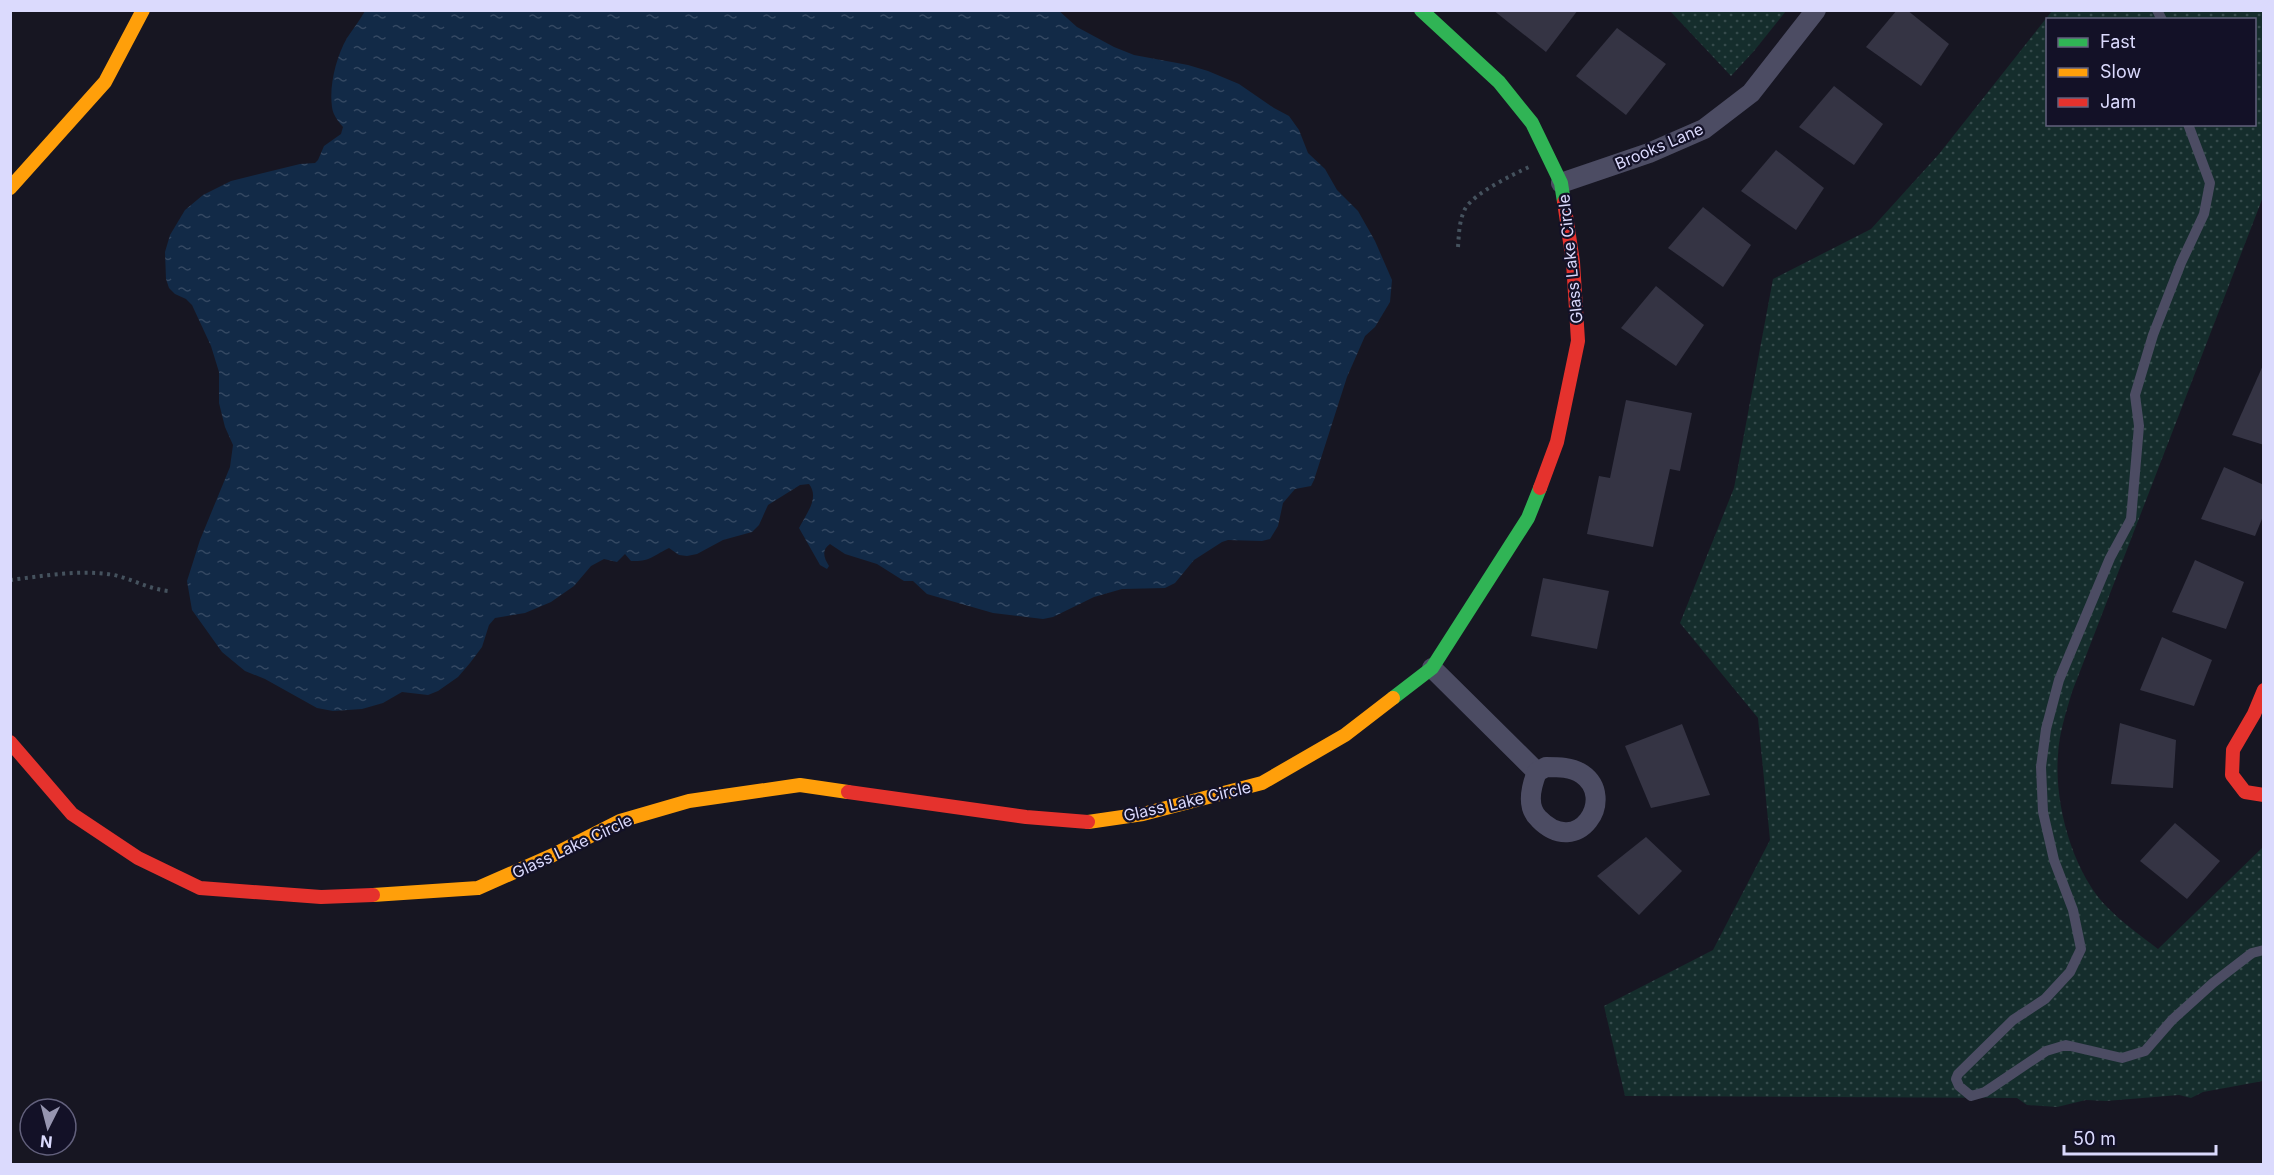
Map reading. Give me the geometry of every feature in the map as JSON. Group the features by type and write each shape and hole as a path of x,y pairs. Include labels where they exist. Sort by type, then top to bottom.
{"street":[{"path":"10,188 105,82 143,10"},
{"name":"Glass Lake Circle","path":"10,742 72,814 138,858 200,888 321,897 478,888 551,856 620,821 689,801 800,785 1082,823 1143,814 1262,783 1345,735 1432,668 1528,518 1557,442 1578,341 1573,262 1561,183 1532,123 1499,82 1421,10"},
{"name":"Brooks Lane","path":"1561,183 1649,153 1704,129 1751,93 1816,10"},
{"path":"1432,668 1537,772"},
{"path":"2264,690 2259,718 2233,750 2232,775 2245,792 2264,795"}],"lane":[{"path":"2189,126 2210,183 2204,214 2181,263 2153,334 2135,395 2139,426 2131,519 2110,558 2059,680 2046,729 2041,767 2043,812 2054,860 2073,910 2081,949 2070,972 2045,999 2013,1020 1958,1074 1956,1079 1959,1086 1971,1096 1985,1092 2020,1066 2046,1051 2066,1045 2122,1058 2145,1051 2172,1020 2213,983 2252,953 2264,950"}],"path":[{"path":"1458,247 1460,222 1466,207 1477,196 1525,168 1549,158"},
{"path":"10,580 77,573 98,574 115,576 168,591"}],"green space":[{"path":"1670,11 1786,11 1731,76"},
{"path":"2052,11 2263,11 2263,197 2072,692 2060,739 2058,774 2059,795 2068,837 2085,876 2108,908 2158,949 2263,847 2263,1081 2203,1092 2191,1098 2179,1095 2106,1101 2086,1100 2057,1107 2027,1105 2017,1098 1625,1096 1604,1006 1713,950 1770,840 1758,718 1680,623 1734,488 1773,279 1871,229 1939,154 2046,19 2046,126 2256,126 2256,18 2046,18"}],"water":[{"path":"1058,10 1077,27 1114,47 1134,55 1208,71 1239,84 1289,116 1299,130 1308,153 1325,169 1337,190 1358,211 1375,241 1392,280 1390,302 1375,327 1365,336 1347,377 1314,480 1311,486 1295,489 1283,503 1278,526 1270,539 1222,542 1194,560 1175,583 1165,588 1122,589 1094,597 1053,617 1043,619 993,613 927,594 913,581 904,581 877,564 845,554 830,544 824,554 829,566 827,569 820,565 799,528 813,500 809,484 800,485 768,505 759,525 752,532 723,540 697,554 687,556 679,555 669,548 652,558 643,560 631,561 625,554 617,562 604,559 591,566 574,586 551,602 525,613 495,618 489,625 482,647 458,677 428,695 402,692 383,703 362,709 333,711 317,708 265,679 245,671 222,652 192,610 187,581 200,540 230,467 233,445 225,427 219,403 219,372 211,346 192,305 169,288 166,279 165,252 170,235 185,210 203,195 231,181 300,164 315,163 324,146 341,134 343,127 332,107 334,72 347,38 365,11"}],"building":[{"path":"1493,10 1578,10 1546,52"},
{"path":"1897,10 1907,10 1949,44 1921,86 1866,47"},
{"path":"1617,28 1666,64 1626,115 1576,76"},
{"path":"1834,86 1883,124 1854,165 1799,127"},
{"path":"1776,150 1824,188 1796,230 1741,191"},
{"path":"1703,207 1751,245 1723,287 1668,248"},
{"path":"1656,286 1704,325 1676,366 1621,328"},
{"path":"2264,363 2264,445 2232,435"},
{"path":"1626,400 1692,413 1680,471 1670,469 1653,547 1587,534 1599,476 1610,478"},
{"path":"2224,467 2264,485 2264,514 2255,536 2201,519"},
{"path":"2195,560 2244,582 2226,629 2172,612"},
{"path":"1543,578 1609,591 1597,649 1531,636"},
{"path":"2162,637 2212,660 2194,706 2140,690"},
{"path":"2120,723 2176,740 2173,788 2111,784"},
{"path":"1682,724 1710,795 1651,808 1625,746"},
{"path":"2175,823 2220,861 2187,899 2140,861"},
{"path":"1646,837 1682,871 1639,915 1597,876"}],"traffic: fast":[{"path":"1421,10 1499,82 1532,123 1561,183 1564,202"},
{"path":"1393,698 1432,668 1528,518 1540,488"}],"traffic: slow":[{"path":"10,188 105,82 143,10"},
{"path":"1088,822 1143,814 1262,783 1345,735 1393,698"},
{"path":"373,895 478,888 551,856 620,821 689,801 800,785 848,792"}],"traffic: jam":[{"path":"1540,488 1557,442 1578,341 1573,262 1564,202"},
{"path":"2264,690 2254,714 2233,750 2232,775 2245,792 2264,795"},
{"path":"10,742 72,814 138,858 200,888 321,897 373,895"},
{"path":"848,792 1026,817 1088,822"}]}
